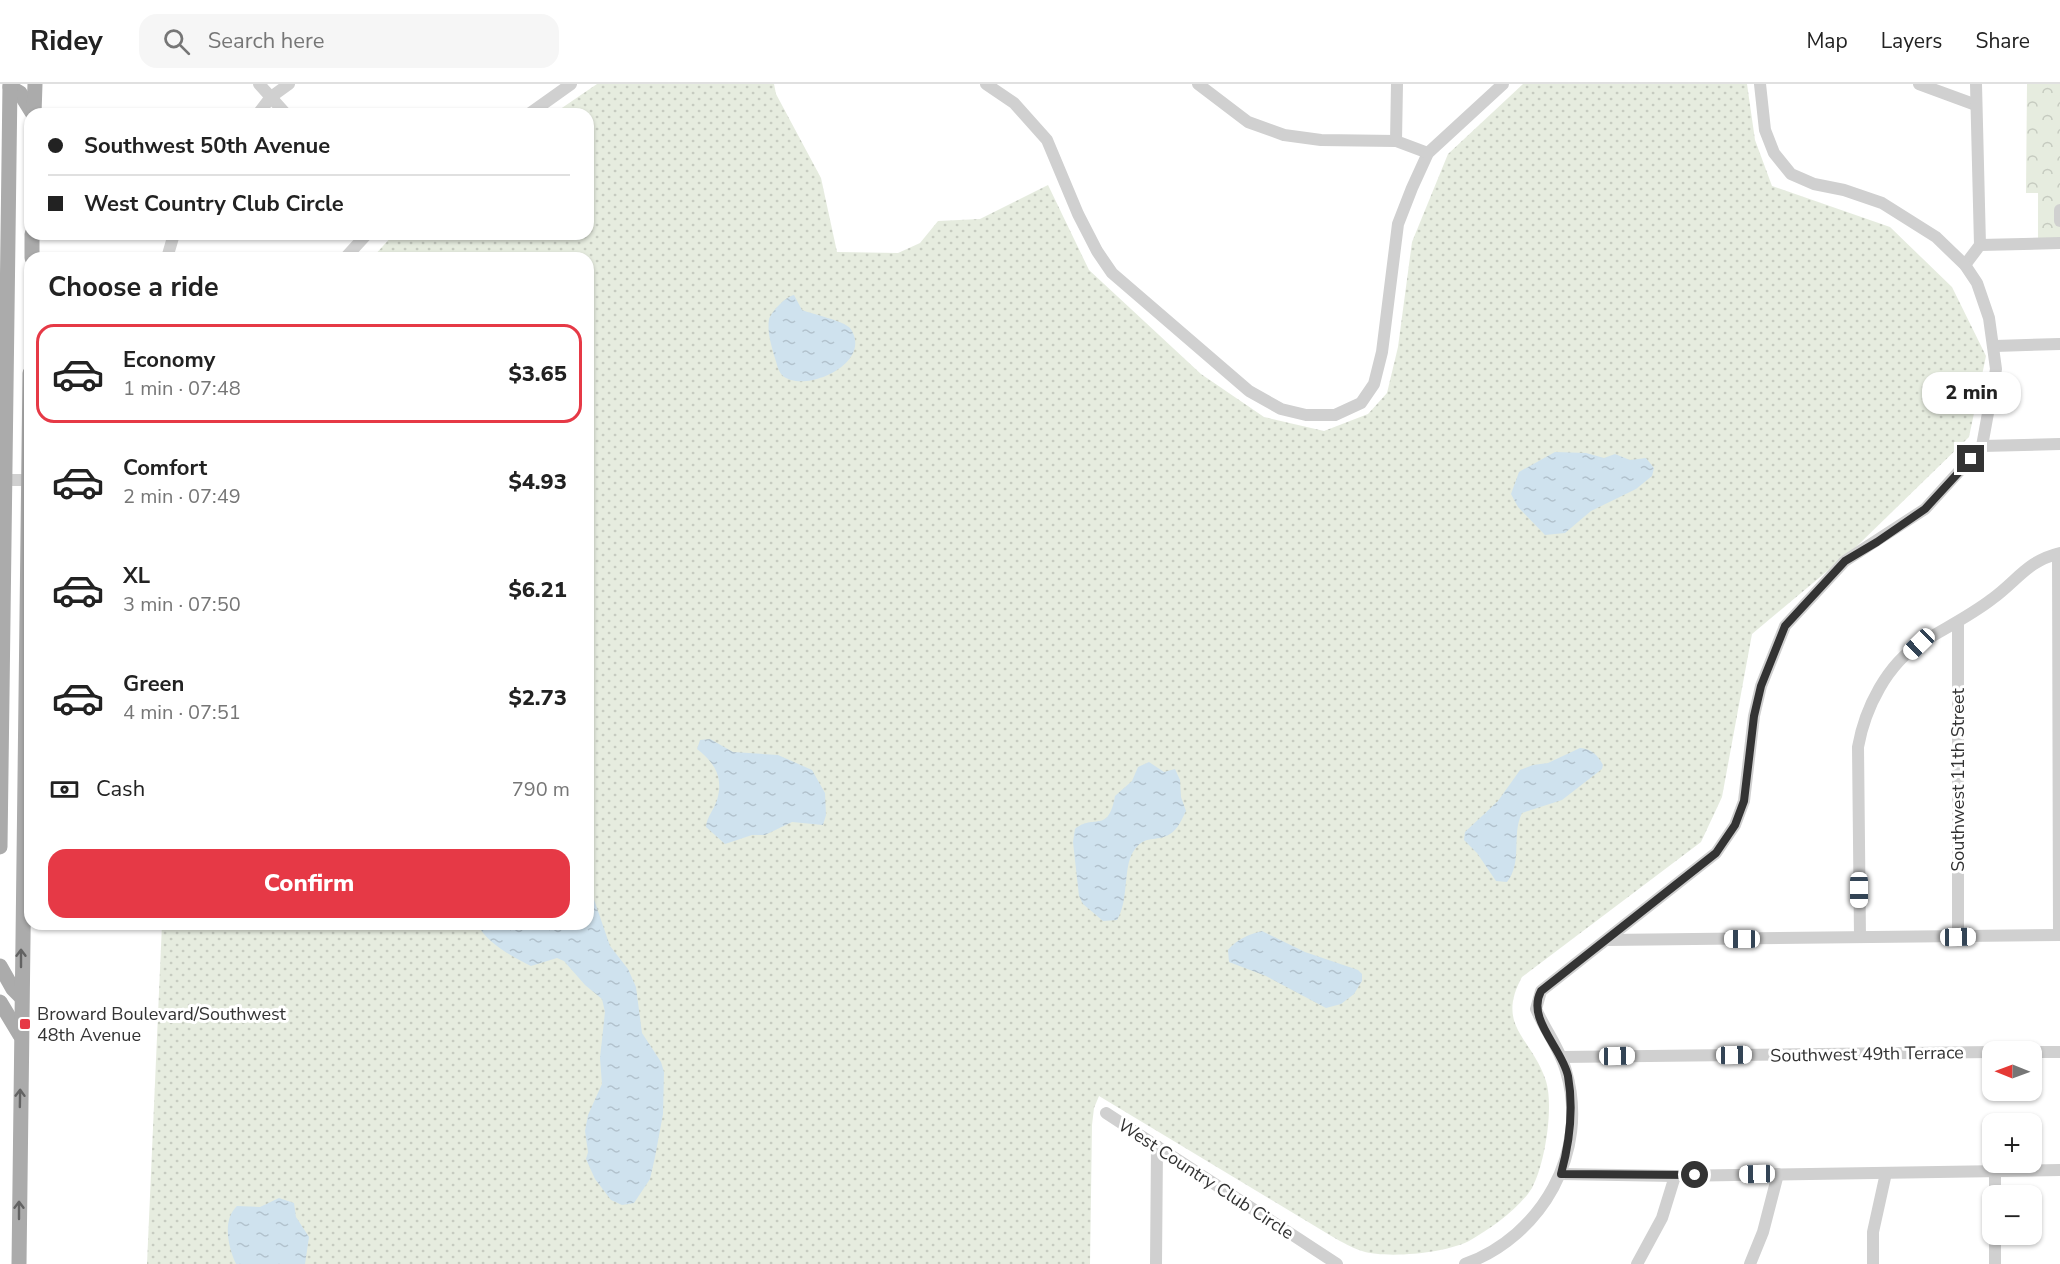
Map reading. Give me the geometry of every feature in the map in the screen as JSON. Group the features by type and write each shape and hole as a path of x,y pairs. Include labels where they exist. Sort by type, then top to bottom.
{"main road":[{"path":"34,108 35,84"},
{"path":"0,848 7,86 21,93 30,108"},
{"path":"19,1264 24,803"},
{"path":"0,966 13,989 21,997"},
{"path":"0,1002 21,1038"}],"street":[{"path":"259,84 280,108"},
{"path":"263,108 271,98 289,84"},
{"path":"537,108 571,84"},
{"path":"989,84 1014,103 1047,140 1096,251 1112,273 1249,391 1281,409 1306,416 1335,415 1361,403 1374,384 1382,352 1398,224 1428,153 1503,84"},
{"path":"1198,84 1248,122 1284,135 1321,140 1396,141 1428,153"},
{"path":"1396,141 1397,84"},
{"path":"1919,84 1976,105"},
{"path":"1965,265 1980,245 1976,84"},
{"path":"1465,1264 1486,1257 1522,1231 1546,1202 1561,1174 1571,1124 1571,1098 1561,1057 1539,1018 1536,1000 1541,991 1716,853 1735,825 1744,801 1754,716 1761,686 1785,626 1845,561 1925,509 1982,446 1996,369 1995,346 1989,318 1977,284 1965,265 1936,237 1882,203 1844,190 1814,184 1791,174 1773,153 1765,130 1763,85"},
{"path":"2060,210 2060,221"},
{"path":"350,252 362,240"},
{"path":"1980,245 2060,243"},
{"path":"1995,346 2060,344"},
{"path":"1982,446 2060,444"},
{"path":"3,480 24,480"},
{"path":"1607,940 2060,935 2059,554 2038,559 1994,598 1958,623 1919,644 1890,672 1871,704 1862,727 1858,747 1860,937"},
{"name":"Southwest 11th Street","path":"1958,623 1958,937"},
{"name":"Southwest 49th Terrace","path":"1561,1057 1982,1052"},
{"path":"2042,1052 2060,1052"},
{"name":"West Country Club Circle","path":"1106,1113 1337,1264"},
{"path":"1156,1264 1158,1146"},
{"path":"1561,1174 1675,1176 1982,1170"},
{"path":"2042,1170 2060,1170"},
{"path":"1873,1264 1873,1232 1886,1173"},
{"path":"1750,1264 1763,1232 1778,1174"},
{"path":"1636,1264 1662,1218 1675,1176"},
{"path":"1995,1245 1995,1264"}],"green space":[{"path":"597,84 774,84 776,94 821,178 837,252 898,253 920,243 938,221 980,219 1048,185 1089,270 1201,374 1264,417 1324,431 1368,414 1387,393 1398,347 1412,242 1448,154 1523,84 1747,84 1755,140 1772,186 1890,227 1952,287 1986,356 1969,437 1856,547 1752,634 1722,797 1701,842 1522,977 1512,1008 1514,1020 1546,1081 1549,1120 1537,1178 1526,1196 1504,1218 1469,1241 1446,1249 1401,1255 1362,1251 1333,1237 1099,1096 1094,1108 1092,1125 1090,1264 147,1264 162,930 594,930 594,252 378,252 388,240 594,240 594,108 562,108"},
{"path":"2027,84 2060,84 2060,238 2038,239 2038,193 2026,193"}],"water":[{"path":"794,295 802,310 847,325 855,341 853,353 846,363 820,378 793,381 783,376 777,366 770,337 769,319 780,304"},
{"path":"1555,452 1586,453 1604,458 1615,454 1630,460 1646,458 1654,468 1652,476 1636,489 1591,511 1565,533 1545,535 1518,507 1511,494 1519,472"},
{"path":"710,739 733,752 778,755 812,770 825,793 826,815 823,825 792,822 765,835 752,835 725,844 706,827 717,800 719,784 713,765 697,749 700,740"},
{"path":"1580,748 1596,755 1603,765 1602,769 1562,800 1522,813 1517,830 1515,866 1512,874 1507,882 1496,881 1477,853 1464,840 1465,832 1498,801 1520,770 1548,763"},
{"path":"1149,762 1164,772 1175,769 1180,780 1181,797 1186,811 1173,832 1165,837 1146,840 1137,846 1128,867 1121,912 1117,920 1103,921 1083,904 1079,896 1073,842 1075,829 1104,819 1112,808 1115,796 1132,781 1138,767"},
{"path":"594,899 610,946 628,969 636,987 642,1033 661,1062 664,1072 663,1114 650,1179 634,1203 622,1205 611,1200 595,1179 586,1159 588,1152 585,1131 588,1115 602,1084 600,1058 605,1012 602,999 585,985 564,961 557,958 531,966 493,943 481,931 594,930"},
{"path":"1262,931 1305,952 1358,970 1362,974 1362,981 1354,994 1341,1004 1326,1008 1266,976 1229,962 1228,950 1231,946 1243,938"},
{"path":"279,1198 294,1203 296,1217 309,1237 305,1264 236,1264 228,1234 232,1212 237,1206 260,1207"}],"place":[{"name":"Broward Boulevard/Southwest 48th Avenue","path":"25,1024"}],"route":[{"path":"1695,1175 1561,1174 1571,1124 1571,1098 1567,1074 1561,1057 1539,1018 1536,1000 1541,991 1716,853 1735,825 1744,801 1754,716 1761,686 1785,626 1810,596 1845,561 1925,509 1971,459"}]}
